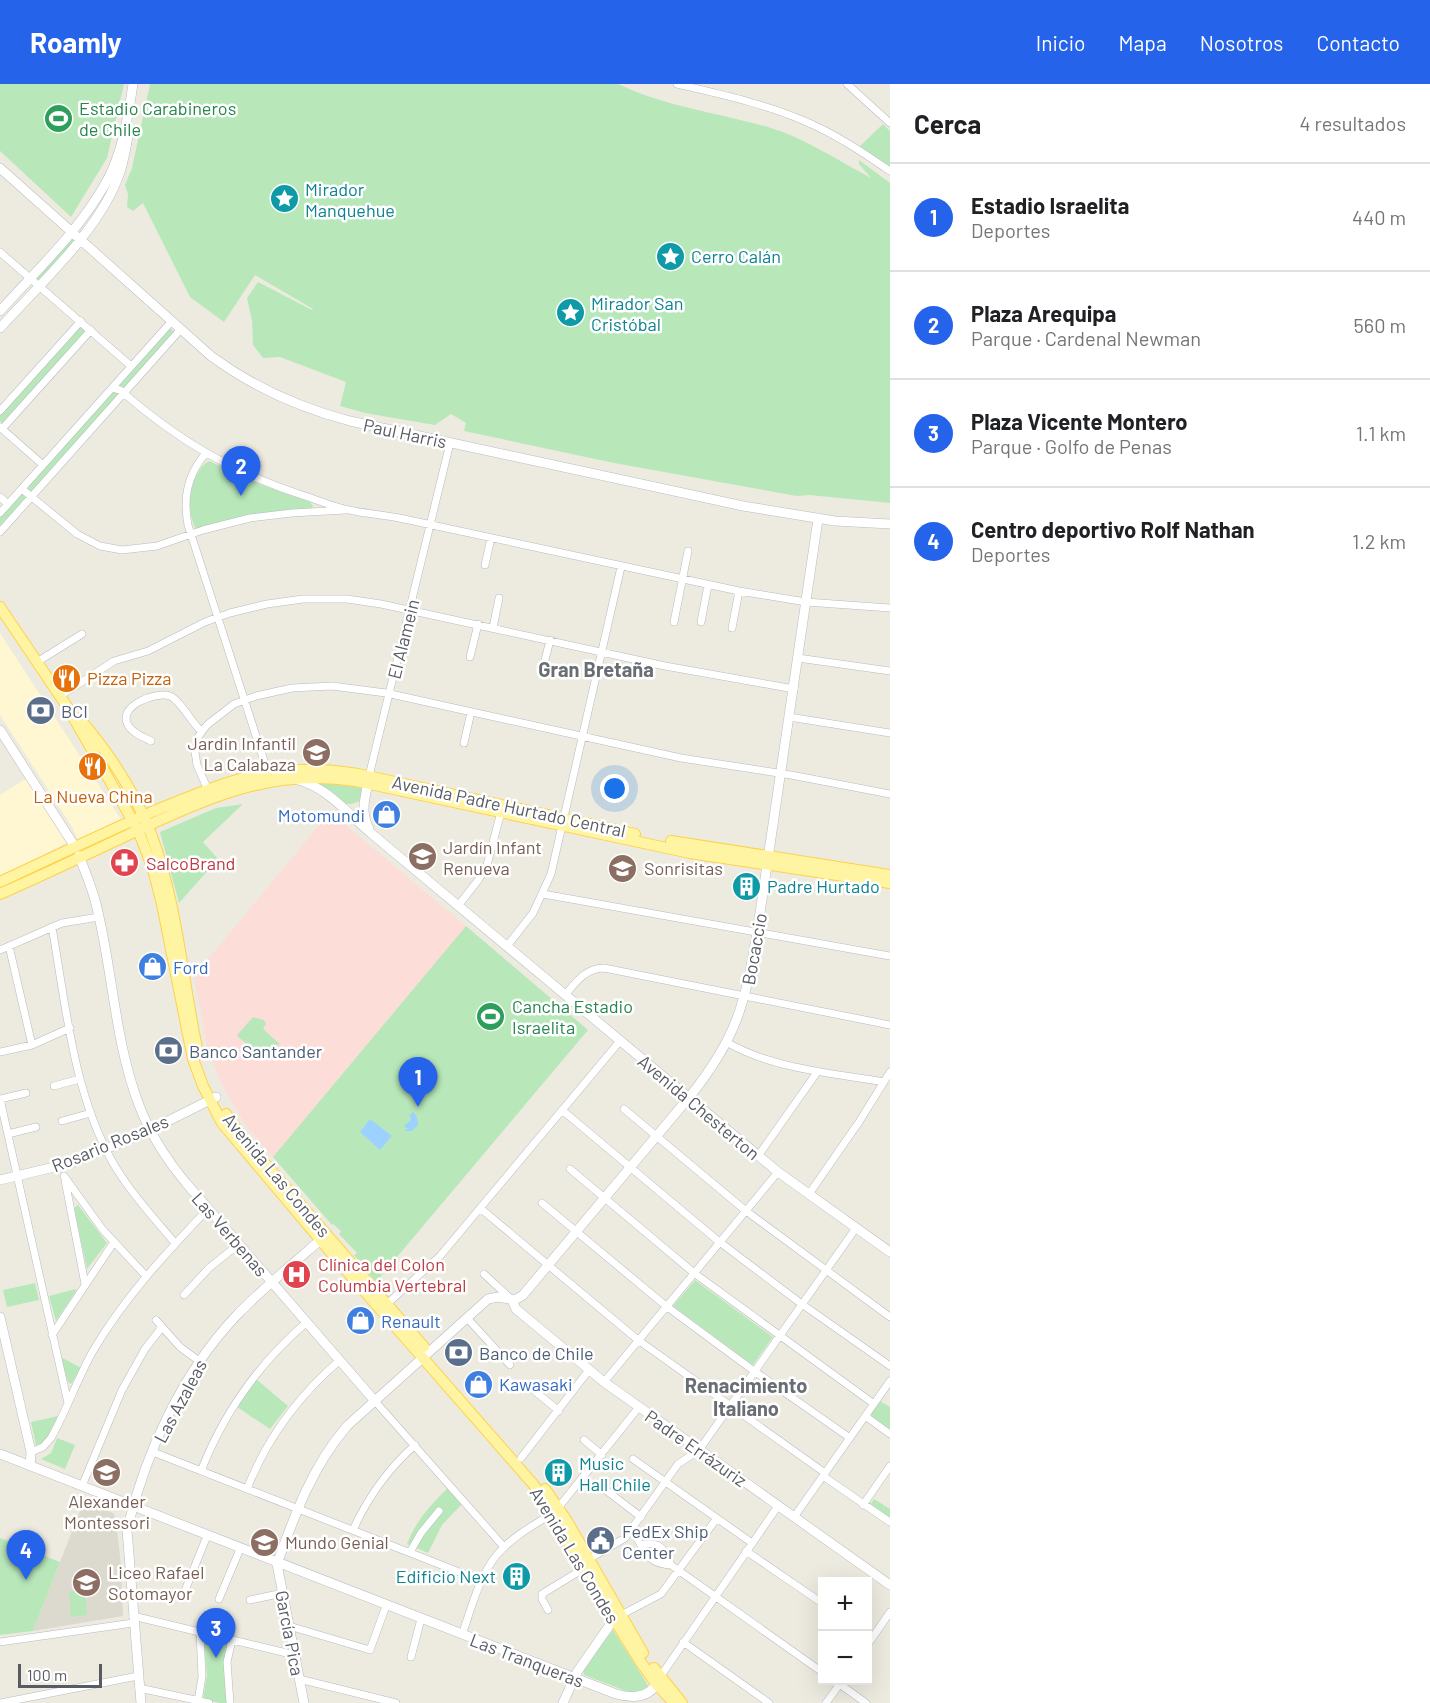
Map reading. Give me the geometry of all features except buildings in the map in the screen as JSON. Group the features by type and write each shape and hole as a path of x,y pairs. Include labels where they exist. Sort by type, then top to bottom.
{"main road":[{"name":"Avenida Las Condes","path":"1,612 68,708 83,723 110,760 141,823 162,904 192,1056 234,1139 387,1304 426,1355 521,1458 556,1511 618,1617 640,1661 682,1703"},
{"name":"Avenida Padre Hurtado Central","path":"141,823 208,790 248,777 268,773 320,770 563,822"},
{"name":"Avenida Padre Hurtado Central","path":"141,823 226,792 261,783 289,779 369,780 501,812 890,883"},
{"path":"2,889 141,823"},
{"path":"2,889 11,877 77,852"},
{"name":"Avenida Padre Hurtado Central","path":"768,861 890,876"},
{"name":"Avenida Las Condes","path":"324,1237 556,1511"},
{"name":"Avenida Las Condes","path":"658,1681 674,1703"}],"street":[{"path":"0,328 80,240 105,204 120,172 128,135 133,84"},
{"path":"677,84 758,105 802,120 846,142 890,171"},
{"path":"847,84 890,123"},
{"path":"0,311 72,232 105,185 116,160 130,104"},
{"name":"Paul Harris","path":"0,168 228,368 287,400 335,417 719,501 818,519 890,524"},
{"path":"0,252 132,366"},
{"path":"0,411 81,321"},
{"path":"0,513 172,321"},
{"path":"0,532 181,329"},
{"path":"43,465 1,428 91,330"},
{"path":"112,388 118,389 160,424 205,454 274,486 348,510 430,525 739,591 806,602 890,608"},
{"name":"El Alamein","path":"372,834 365,822 363,805 450,443"},
{"path":"205,454 193,470 187,490 186,510 190,534 268,773"},
{"path":"22,489 77,534 107,548 122,550 147,548 226,524 271,515 348,510"},
{"path":"0,497 8,504"},
{"name":"Bocaccio","path":"512,1300 523,1295 576,1232 710,1071 728,1042 746,996 758,933 818,519"},
{"path":"485,565 491,538"},
{"path":"674,622 688,550"},
{"path":"507,946 529,919 543,894 554,865 621,567"},
{"path":"701,622 708,585"},
{"path":"732,628 739,591"},
{"path":"60,696 114,661 148,651 217,617 267,604 317,598 358,600 697,672 794,688"},
{"path":"493,628 498,598"},
{"path":"471,657 477,624"},
{"path":"37,662 82,634"},
{"path":"543,668 550,640"},
{"path":"798,658 890,671"},
{"path":"208,790 195,757 196,741 201,731 231,705 280,690 345,686 700,761 890,794"},
{"path":"151,741 131,729 126,719 130,707 156,696 167,696 174,699 201,731"},
{"path":"464,743 471,712"},
{"path":"789,717 890,734"},
{"name":"Las Verbenas","path":"0,730 77,852 92,889 125,1061 150,1130 173,1166 208,1209 504,1547"},
{"name":"Avenida Chesterton","path":"289,779 303,781 317,788 343,808 758,1156 890,1252"},
{"path":"343,808 355,809 363,805"},
{"path":"458,906 487,865 501,812"},
{"path":"543,894 890,956"},
{"path":"0,950 52,927 99,917"},
{"path":"52,927 80,1079 91,1113 106,1149 136,1197 175,1243"},
{"path":"9,946 32,1045"},
{"path":"565,995 585,974 601,968 890,1025"},
{"path":"0,1052 32,1045 70,1028"},
{"path":"387,1304 440,1256 620,1041"},
{"path":"728,1042 763,1059 884,1082"},
{"path":"758,1156 818,1071"},
{"path":"809,1194 890,1072"},
{"path":"54,1086 80,1079"},
{"path":"26,1093 0,1099 68,1403"},
{"name":"Rosario Rosales","path":"0,1180 63,1171 213,1098"},
{"path":"624,1109 746,1211 890,1317"},
{"path":"562,1110 720,1242 890,1366"},
{"path":"62,1121 91,1113"},
{"path":"8,1134 36,1127"},
{"path":"570,1169 694,1273 874,1404"},
{"path":"63,1171 114,1242 146,1276"},
{"path":"63,1171 85,1284"},
{"path":"604,1382 778,1172"},
{"path":"542,1203 666,1306 850,1438"},
{"path":"480,1208 638,1340 890,1522"},
{"path":"31,1452 43,1447 51,1438 101,1338 146,1276 208,1209"},
{"path":"548,1610 542,1594 625,1538 682,1460 699,1450 856,1228"},
{"name":"Las Azaleas","path":"141,1703 127,1530 129,1505 182,1389 199,1361 234,1317 324,1237"},
{"path":"52,1335 114,1242"},
{"path":"184,1295 209,1268 239,1244"},
{"path":"484,1274 512,1300"},
{"path":"277,1564 311,1477 330,1446 347,1426 491,1298 512,1300"},
{"name":"Padre Errázuriz","path":"512,1300 516,1309 604,1382 890,1585"},
{"path":"0,1317 31,1452 30,1466"},
{"path":"467,1318 510,1365"},
{"path":"156,1320 180,1347 199,1361"},
{"path":"201,1471 222,1426 248,1384 275,1351 307,1322"},
{"path":"82,1486 122,1390 149,1342 162,1327"},
{"path":"247,1489 263,1452 285,1418 310,1388 340,1360"},
{"path":"521,1458 589,1370"},
{"path":"794,1517 890,1381"},
{"path":"531,1388 559,1411"},
{"path":"462,1635 482,1581 492,1562 504,1547 556,1511 639,1407"},
{"path":"865,1416 890,1434"},
{"path":"584,1440 602,1455"},
{"path":"353,1530 379,1484 395,1464 415,1445"},
{"path":"153,1452 482,1581"},
{"name":"Las Tranqueras","path":"0,1454 277,1564 616,1694 634,1697 652,1692 658,1681"},
{"path":"633,1459 752,1543"},
{"path":"863,1504 890,1466"},
{"path":"607,1491 641,1517"},
{"path":"658,1681 778,1506"},
{"path":"410,1552 439,1510"},
{"path":"563,1703 573,1677 618,1617 661,1594 717,1518"},
{"path":"631,1530 647,1556 654,1562 671,1565 818,1669"},
{"path":"186,1587 207,1536"},
{"path":"641,1545 654,1543 659,1545 664,1549 671,1565"},
{"path":"219,1599 240,1549"},
{"path":"746,1551 818,1601"},
{"name":"García Pica","path":"277,1564 304,1703"},
{"path":"250,1600 283,1593"},
{"path":"289,1626 370,1650 386,1606"},
{"path":"872,1635 890,1612"},
{"path":"411,1657 421,1619"},
{"path":"0,1642 133,1620 200,1632 295,1655"},
{"path":"198,1701 202,1677 200,1632"},
{"path":"230,1703 227,1662 232,1640"},
{"path":"683,1642 769,1703"},
{"path":"0,1703 138,1676"},
{"path":"299,1680 396,1703"},
{"path":"826,1703 837,1685"},
{"path":"843,1685 866,1703"},
{"path":"139,1688 209,1703"}],"shaded area":[{"path":"0,633 121,819 78,840 0,715"},
{"path":"27,778 68,842 0,877 0,795"},
{"path":"330,812 466,926 273,1157 246,1126 222,1085 207,1047 194,976"},
{"name":"Liceo Rafael Sotomayor","path":"86,1502 113,1513 116,1518 123,1616 33,1631 80,1511"}],"green space":[{"name":"Estadio Carabineros de Chile","path":"0,84 124,84 107,158 71,217 0,151"},
{"path":"150,84 618,84 672,104 782,132 808,143 871,178 859,164 859,160 890,183 890,503 809,495 797,496 614,463 464,431 466,423 451,414 435,425 365,413 340,406 346,382 280,357 263,358 253,345 252,321 247,298 258,282 313,309 255,275 224,322 190,297 143,203 133,211 127,207 128,194 125,185 132,168"},
{"path":"883,124 890,131 890,167 860,146"},
{"path":"73,234 78,239 41,282 35,277"},
{"path":"80,323 88,331 4,425 0,421 0,412"},
{"path":"169,327 174,332 0,526 0,517"},
{"path":"209,461 259,484 310,502 312,509 196,529 191,512 191,493 197,474"},
{"path":"316,782 363,788 361,800 348,804 342,803"},
{"path":"243,804 203,842 218,859 179,903 160,832 216,808"},
{"path":"466,926 588,1030 376,1282 354,1255 357,1253 339,1234 341,1231 332,1225 273,1157"},
{"path":"253,1017 264,1020 266,1024 263,1029 280,1044 257,1052 238,1037 237,1035"},
{"path":"78,1205 107,1243 87,1269 74,1208"},
{"path":"695,1280 773,1337 753,1365 673,1306"},
{"path":"35,1283 39,1300 7,1307 3,1290"},
{"path":"76,1289 76,1291 56,1321 49,1296"},
{"path":"61,1357 81,1368 71,1384 68,1382"},
{"path":"256,1379 288,1406 270,1429 237,1407"},
{"path":"880,1401 890,1407 890,1429 869,1414"},
{"path":"58,1416 45,1442 36,1445 31,1422"},
{"path":"57,1438 75,1445 65,1469 41,1459 51,1453"},
{"path":"448,1488 462,1504 442,1525 428,1553 407,1544 424,1514"},
{"path":"874,1499 890,1509 890,1520 869,1506"},
{"path":"0,1538 60,1562 33,1631 0,1635"},
{"path":"85,1590 87,1615 71,1617 69,1592"},
{"path":"613,1630 649,1688 634,1694 584,1675 583,1669"},
{"path":"203,1637 228,1644 230,1703 203,1699 207,1674"}],"water":[{"path":"413,1112 417,1117 418,1125 412,1131 404,1131 408,1129 404,1126 411,1120 410,1115"},
{"path":"370,1119 392,1136 380,1150 360,1132"}],"place":[{"name":"Estadio Carabineros de Chile","path":"58,118"},
{"name":"Mirador Manquehue","path":"284,199"},
{"name":"Cerro Calán","path":"670,256"},
{"name":"Mirador San Cristóbal","path":"570,313"},
{"name":"Plaza Arequipa","path":"241,496"},
{"name":"Pizza Pizza","path":"66,678"},
{"name":"BCI","path":"40,711"},
{"name":"Jardin Infantil La Calabaza","path":"317,753"},
{"name":"La Nueva China","path":"93,767"},
{"name":"Motomundi","path":"386,815"},
{"name":"Jardín Infant Renueva","path":"422,857"},
{"name":"SalcoBrand","path":"125,863"},
{"name":"Sonrisitas","path":"623,868"},
{"name":"Padre Hurtado","path":"746,886"},
{"name":"Ford","path":"152,967"},
{"name":"Cancha Estadio Israelita","path":"491,1016"},
{"name":"Banco Santander","path":"168,1051"},
{"name":"Estadio Israelita","path":"418,1107"},
{"name":"Clínica del Colon Columbia Vertebral","path":"297,1274"},
{"name":"Renault","path":"360,1321"},
{"name":"Banco de Chile","path":"458,1353"},
{"name":"Kawasaki","path":"478,1384"},
{"name":"Alexander Montessori","path":"107,1472"},
{"name":"Music Hall Chile","path":"558,1473"},
{"name":"FedEx Ship Center","path":"601,1541"},
{"name":"Mundo Genial","path":"264,1542"},
{"name":"Edificio Next","path":"517,1576"},
{"name":"Centro deportivo Rolf Nathan","path":"26,1580"},
{"name":"Liceo Rafael Sotomayor","path":"87,1582"},
{"name":"Plaza Vicente Montero","path":"216,1658"}],"district":[{"name":"Gran Bretaña","path":"596,669"},
{"name":"Renacimiento Italiano","path":"746,1396"}]}
